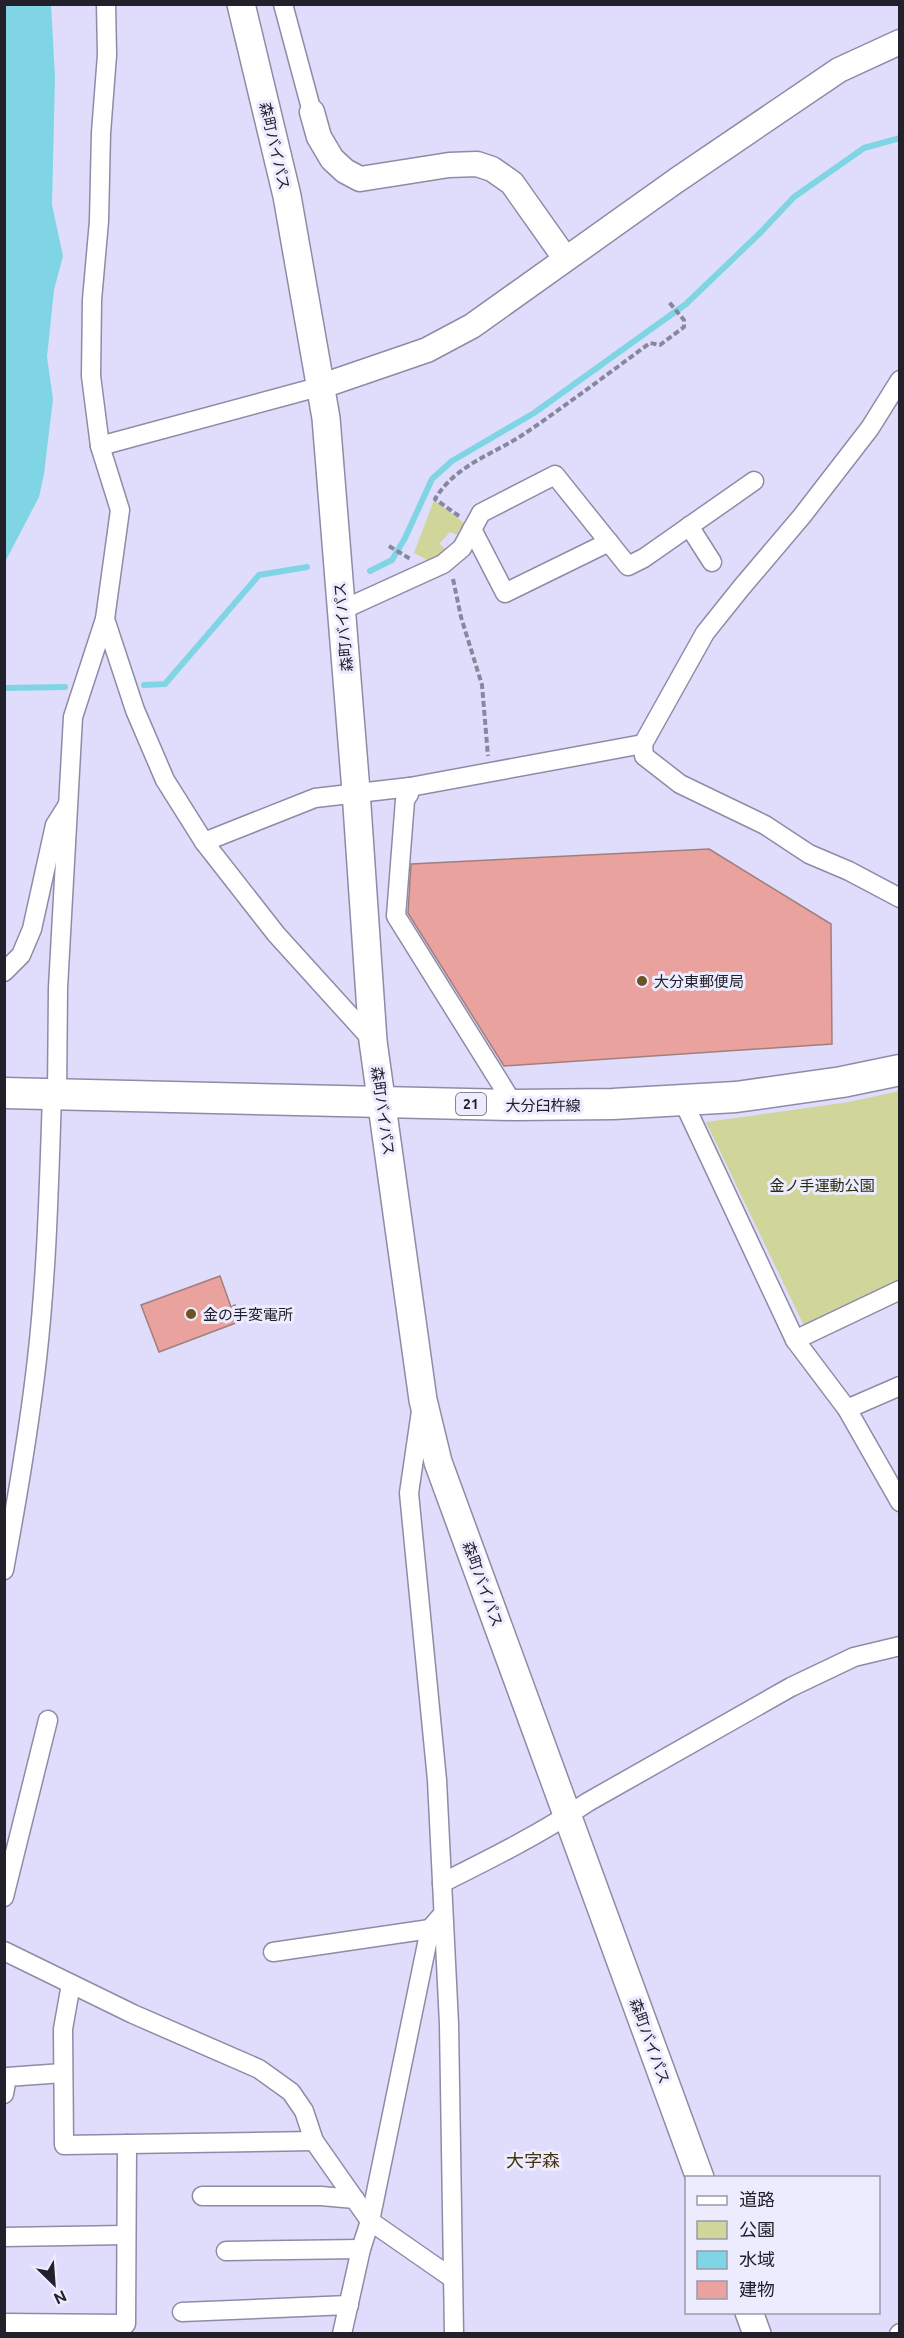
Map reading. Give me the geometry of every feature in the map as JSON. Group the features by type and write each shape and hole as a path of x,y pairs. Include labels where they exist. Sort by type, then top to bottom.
{"main road":[{"name":"森町バイパス","path":"241,4 287,196 322,386 342,610 373,1041 423,1400 438,1462 699,2176"},
{"name":"大分臼杵線","path":"50,1095 514,1105 683,1101 842,1082 900,1070"},
{"name":"21","path":"4,1093 50,1095"},
{"path":"749,2314 757,2334"}],"street":[{"path":"4,1570 23,1462 37,1358 46,1249 50,1095 73,717 105,618 120,510 100,446 91,376 92,300 99,221 101,133 107,55 106,4"},
{"path":"283,4 319,137 332,159 345,171 360,179 449,165 477,164 492,169 512,183 565,258"},
{"path":"100,446 322,386 426,350 472,326 565,258 839,70 900,42"},
{"path":"900,380 870,428 802,516 705,633 643,744 644,756 680,784 765,825 809,854 849,871 900,898"},
{"path":"342,610 443,564 462,548 481,513 555,475 628,566 644,558 754,481"},
{"path":"689,526 712,562"},
{"path":"472,530 505,593 609,542"},
{"path":"105,618 135,710 165,780 204,842 276,934 373,1041"},
{"path":"204,842 315,798 356,791 410,787 643,744"},
{"path":"410,787 405,800 396,916 514,1105"},
{"path":"4,972 21,955 32,929 55,825 68,805"},
{"path":"683,1101 795,1340 847,1409 894,1483 900,1502"},
{"path":"795,1340 900,1290"},
{"path":"847,1409 900,1386"},
{"path":"423,1400 409,1494 436,1780 444,1914 449,2024 454,2334"},
{"path":"442,1883 568,1816 588,1802 791,1687 854,1657 900,1646"},
{"path":"4,1897 48,1720"},
{"path":"342,2334 361,2249 370,2221 430,1929 444,1914"},
{"path":"273,1952 430,1929"},
{"path":"4,1951 133,2014 259,2068 291,2092 303,2111 314,2140 370,2221 452,2278"},
{"path":"71,1984 63,2029 64,2145 314,2140"},
{"path":"4,2094 7,2077 63,2073"},
{"path":"4,2324 126,2324 127,2144"},
{"path":"202,2196 321,2196 355,2199"},
{"path":"4,2237 126,2235"},
{"path":"226,2251 361,2249"},
{"path":"182,2312 349,2305"}],"path":[{"path":"472,530 465,520 435,499 453,476 476,460 526,433 650,343 660,345 684,327 682,318 669,302"},
{"path":"389,546 411,560"},
{"path":"445,573 453,579 461,617 482,685 489,772"}],"green space":[{"path":"434,500 464,523 457,535 450,532 439,544 447,550 429,561 414,553"},
{"name":"金ノ手運動公園","path":"899,1091 899,1285 805,1328 706,1122 849,1102"}],"water":[{"path":"5,4 51,5 55,76 52,205 63,256 54,290 47,357 53,399 44,474 39,497 5,562"}],"building":[{"path":"709,849 831,924 832,1044 504,1066 408,913 411,864"},
{"name":"金の手変電所","path":"220,1276 231,1307 235,1305 241,1321 159,1352 141,1305"}],"waterway":[{"path":"370,571 392,560 405,538 432,479 452,461 534,413 686,304 794,197 864,148 900,138"},
{"path":"144,685 165,684 259,575 307,567"},
{"path":"4,688 65,687"}],"place":[{"name":"大分東郵便局","path":"642,981"},
{"name":"金の手変電所","path":"191,1314"}],"district":[{"name":"大字森","path":"533,2160"}]}
